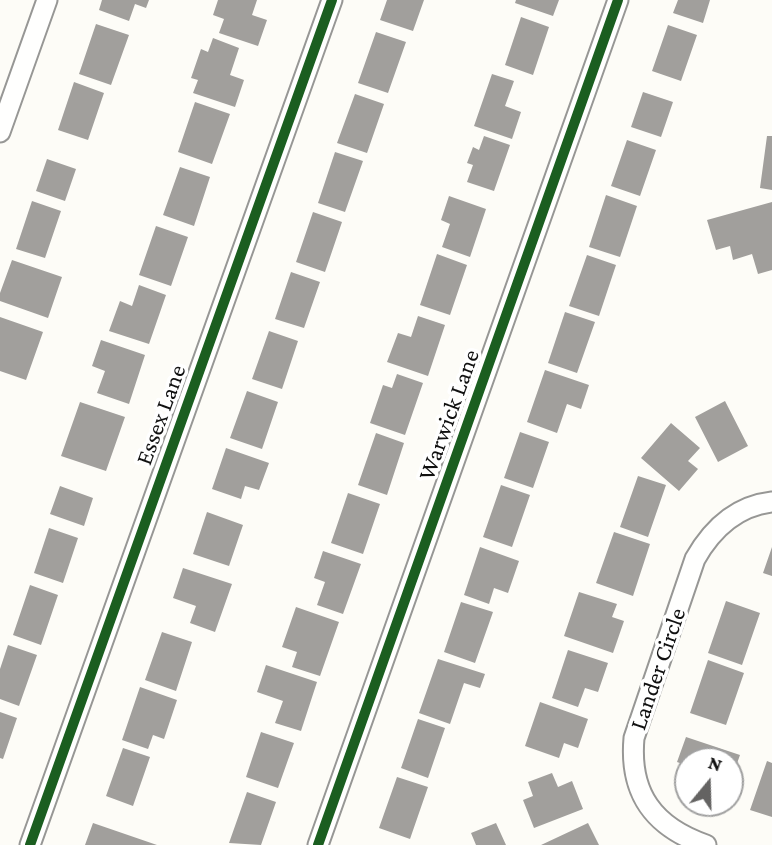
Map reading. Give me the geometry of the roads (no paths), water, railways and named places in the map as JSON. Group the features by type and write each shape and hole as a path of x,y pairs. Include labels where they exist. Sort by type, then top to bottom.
{"street":[{"path":"0,132 47,0"},
{"name":"Essex Lane","path":"30,845 332,0"},
{"name":"Warwick Lane","path":"318,845 618,0"},
{"name":"Lander Circle","path":"706,845 670,828 655,816 644,799 635,776 632,757 634,738 695,559 704,543 724,522 736,514 772,502"}]}
